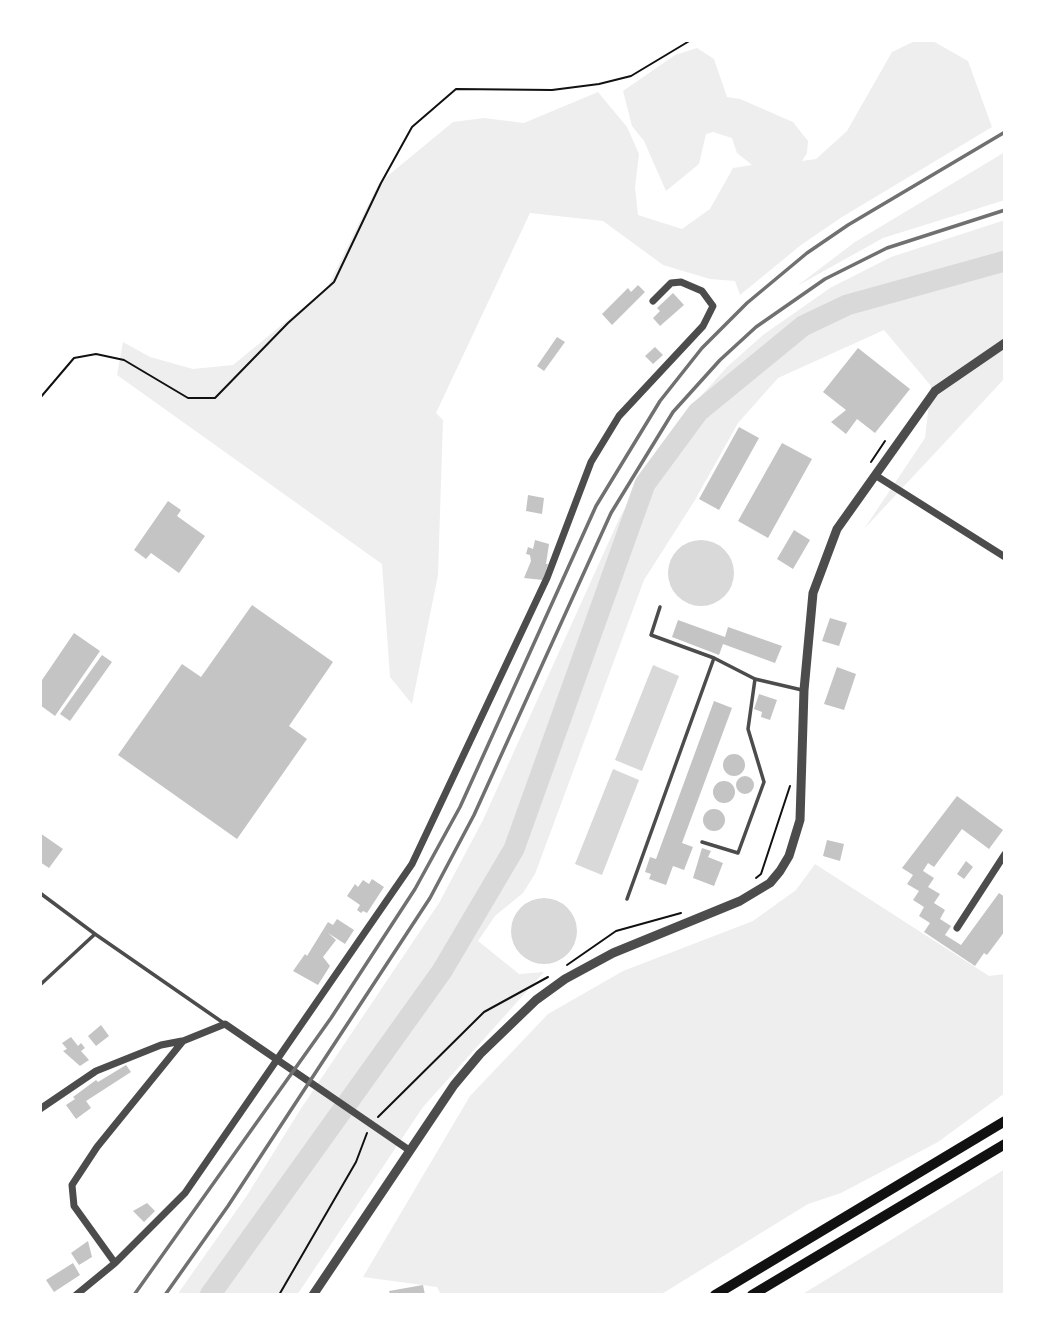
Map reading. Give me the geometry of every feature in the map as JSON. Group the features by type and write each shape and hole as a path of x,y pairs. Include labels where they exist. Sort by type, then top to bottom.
{"highway":[{"path":"715,1295 1005,1121"},
{"path":"752,1295 1005,1144"}],"street":[{"path":"76,1295 115,1263 185,1193 412,864 547,578 591,462 619,416 703,326 713,306 702,291 681,282 671,283 653,301"},
{"path":"313,1295 409,1150 480,1054 536,1000 565,979 613,953 740,901 770,883 789,856 800,820 804,690 813,593 837,529 934,391 1005,344"},
{"path":"875,475 1005,557"},
{"path":"957,928 1005,854"},
{"path":"40,1109 96,1071 161,1045 183,1041 225,1024 409,1150"},
{"path":"115,1263 74,1206 72,1185 97,1147 183,1041"}],"lane":[{"path":"660,607 651,635 714,658 755,679 804,690"},
{"path":"627,898 714,658"},
{"path":"702,842 738,853 764,782 748,729 755,679"},
{"path":"40,893 225,1024"},
{"path":"40,985 95,934"}],"path":[{"path":"40,398 74,358 96,354 124,360 187,398 215,398 288,323 334,282 381,183 412,127 440,101 456,89 552,90 621,79 631,76 691,40"},
{"path":"869,464 883,441 899,442"},
{"path":"753,881 761,874 790,785"},
{"path":"560,969 616,931 686,911"},
{"path":"374,1121 484,1012 551,976"},
{"path":"279,1295 356,1162 369,1130"}],"shaded area":[{"path":"917,40 931,40 968,61 992,127 842,217 801,245 740,295 735,281 710,279 663,265 603,221 530,213 436,413 443,420 438,575 412,704 390,677 382,564 117,375 123,342 150,357 193,369 233,365 327,288 379,183 453,122 484,118 524,123 598,92 627,127 639,154 635,187 638,215 682,229 710,209 733,168 752,165 737,153 732,138 713,132 706,134 699,164 666,191 644,141 632,126 623,91 675,55 697,48 714,59 727,97 740,99 793,122 808,141 807,153 802,161 816,159 847,131 892,52"},
{"path":"1005,152 1005,200 883,238 797,286 855,242"},
{"path":"1005,220 1005,378 864,529 925,438 931,386 884,330 778,378 738,423 695,500 644,580 535,874 523,893 495,916 478,941 519,974 544,972 423,1107 297,1295 177,1295 246,1197 300,1110 439,903 483,820 620,517 681,418 727,367 763,335 830,288 891,257"},
{"path":"694,540 708,540 720,545 729,554 734,573 732,586 725,597 708,606 694,606 682,601 673,592 668,580 668,566 673,554 682,545"},
{"path":"653,665 679,676 642,771 615,760"},
{"path":"613,769 639,780 602,875 575,864"},
{"path":"815,864 989,976 1005,974 1005,1093 938,1142 841,1193 808,1204 660,1295 441,1295 437,1287 363,1277 470,1096 548,1014 623,971 753,921 796,890"},
{"path":"537,898 551,898 563,903 572,912 577,931 575,944 568,955 551,964 537,964 525,959 516,950 511,938 511,924 516,912 525,903"},
{"path":"1005,1169 1005,1295 801,1295 886,1243"}],"building":[{"path":"638,285 645,292 612,325 602,314 628,288 631,292"},
{"path":"673,293 684,305 660,326 653,318 660,311 657,308"},
{"path":"557,337 565,342 544,371 537,366"},
{"path":"655,347 663,355 653,364 645,356"},
{"path":"858,348 910,389 875,433 857,419 846,434 831,422 846,410 823,392"},
{"path":"739,427 759,438 719,510 699,499"},
{"path":"782,443 812,459 768,538 738,521"},
{"path":"528,495 544,498 542,514 526,511"},
{"path":"168,501 181,510 177,516 205,536 179,573 151,553 146,559 134,550"},
{"path":"794,530 810,540 793,569 777,559"},
{"path":"535,540 549,544 548,564 543,580 524,578 531,561 530,555 526,554 528,547 533,549"},
{"path":"252,605 333,662 289,726 307,739 237,839 118,755 182,664 201,677"},
{"path":"830,618 847,623 839,646 822,641"},
{"path":"678,620 725,637 728,627 782,646 775,663 723,644 719,655 672,637"},
{"path":"74,633 100,651 55,716 40,705 40,683"},
{"path":"102,655 112,662 70,721 60,714"},
{"path":"837,667 856,674 844,710 824,704"},
{"path":"759,694 777,700 770,720 761,717 762,712 754,709"},
{"path":"714,701 732,708 682,843 693,847 684,870 673,866 666,885 649,879 651,874 645,872 650,857 656,859"},
{"path":"734,754 742,757 745,765 742,773 734,776 726,773 723,765 726,757"},
{"path":"741,776 749,776 754,785 752,792 741,794 736,789 736,781"},
{"path":"724,781 732,784 735,792 732,800 724,803 716,800 713,792 716,784"},
{"path":"957,796 1003,830 989,849 962,829 934,867 928,863 923,871 934,878 928,887 940,894 934,903 945,910 940,919 951,926 945,935 961,945 999,893 1005,897 1005,931 975,966 924,932 930,923 919,916 924,907 913,900 919,891 907,884 913,875 902,868"},
{"path":"714,809 722,812 725,820 722,828 714,831 706,828 703,820 706,812"},
{"path":"40,833 63,849 49,868 40,862"},
{"path":"827,840 844,844 840,861 823,856"},
{"path":"702,848 711,851 708,857 723,863 714,886 693,878"},
{"path":"966,861 973,867 964,879 957,874"},
{"path":"372,879 384,887 367,913 361,913 357,910 360,905 347,896 355,884 358,887 363,880 369,884"},
{"path":"337,919 354,930 345,944 328,933 336,940 323,957 330,966 318,985 293,971 305,954 307,956 328,922 333,925"},
{"path":"101,1025 109,1036 96,1046 88,1036"},
{"path":"71,1037 78,1046 81,1043 85,1048 81,1051 89,1060 80,1066 63,1051 67,1049 62,1043"},
{"path":"126,1065 131,1072 86,1101 91,1108 76,1119 66,1105 75,1099 73,1097 96,1080 98,1082"},
{"path":"147,1203 155,1211 144,1222 133,1211"},
{"path":"88,1241 92,1257 79,1265 71,1253"},
{"path":"73,1263 80,1275 54,1292 46,1280"},
{"path":"423,1285 425,1295 390,1295 389,1291"}],"waterway":[{"path":"210,1295 442,971 514,849 645,484 698,412 803,326 847,305 1005,261"}],"railway":[{"path":"134,1295 331,1018 415,889 460,807 596,506 660,401 702,348 747,303 807,253 848,225 1005,132"},
{"path":"165,1295 228,1206 430,898 474,815 611,513 673,412 720,360 756,327 825,279 887,248 1005,210"}]}
